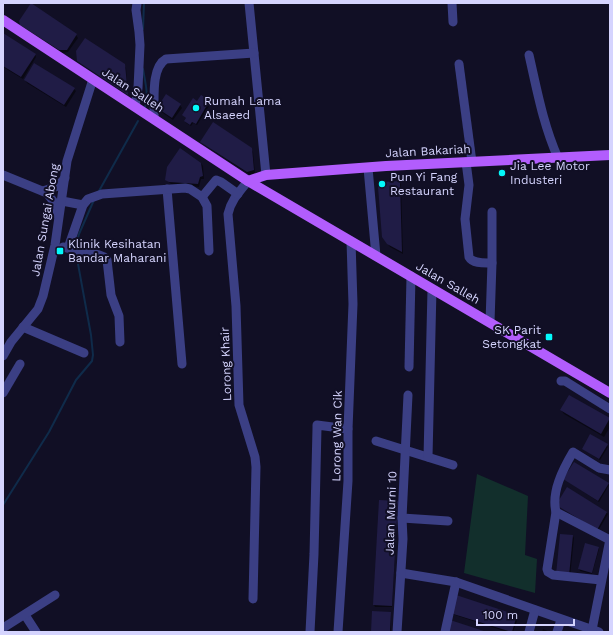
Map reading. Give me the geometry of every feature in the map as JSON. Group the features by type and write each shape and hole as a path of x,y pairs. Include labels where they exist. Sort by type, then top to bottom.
{"main road":[{"name":"Jalan Salleh","path":"3,20 248,181 610,393"},
{"name":"Jalan Bakariah","path":"248,181 266,175 610,155"},
{"path":"266,175 264,182 272,195"}],"street":[{"path":"135,107 138,88 140,45 136,10 137,3"},
{"path":"249,3 266,175"},
{"path":"452,3 453,22"},
{"path":"154,119 155,74 161,62 166,59 254,53"},
{"path":"528,55 548,136 558,158"},
{"path":"459,64 469,162 469,185 465,219 469,257 474,262 492,263"},
{"name":"Jalan Sungai Abong","path":"3,356 23,326 38,309 48,279 59,221 68,156 93,79"},
{"path":"368,168 376,256"},
{"name":"Jalan Sungai Abong","path":"3,175 43,191"},
{"path":"43,191 54,188 65,178"},
{"path":"202,197 216,180 238,194"},
{"name":"Lorong Khair","path":"248,181 230,207 228,214 236,306 239,405 255,457 256,467 253,599"},
{"path":"68,248 83,205 92,197 102,194 187,188 202,197 207,206 209,251"},
{"path":"166,189 182,364"},
{"path":"43,191 52,198 56,205 59,221"},
{"path":"62,201 83,205"},
{"path":"490,322 492,212"},
{"name":"Lorong Wan Cik","path":"338,632 346,517 353,304 351,241"},
{"path":"55,244 99,255 107,260 111,296 119,316 120,342"},
{"path":"409,367 411,276"},
{"path":"428,457 432,289"},
{"path":"23,326 84,353"},
{"path":"3,393 20,364"},
{"path":"561,381 565,381 610,409"},
{"name":"Jalan Murni 10","path":"397,632 401,573 408,395"},
{"path":"310,632 314,554 317,425 348,429"},
{"path":"376,441 453,465"},
{"path":"601,580 553,575 548,572 547,569 556,512 555,497 560,480 572,452 599,468 610,470"},
{"path":"401,573 456,582 595,631 601,580 610,540 556,512"},
{"path":"402,518 448,521"},
{"path":"445,632 456,582"},
{"path":"3,628 55,595"},
{"path":"529,632 535,610"},
{"path":"25,615 36,632"},
{"path":"557,632 561,620"}],"green space":[{"path":"477,474 528,496 525,555 537,559 535,593 464,573"}],"building":[{"path":"31,3 77,34 67,50 59,50 20,25 19,21"},
{"path":"3,33 36,54 21,77 3,66"},
{"path":"85,38 125,64 128,95 77,61 76,51"},
{"path":"34,63 75,88 64,105 24,80"},
{"path":"166,94 181,104 172,118 157,108"},
{"name":"Rumah Lama Alsaeed","path":"201,95 210,100 196,124 192,122 190,125 184,121 186,118 182,115 193,98 197,101"},
{"path":"213,122 252,148 254,170 247,172 200,142"},
{"path":"180,148 201,163 203,176 200,177 198,184 169,182 165,180 167,167"},
{"path":"400,181 402,252 387,244 382,237 378,187 381,182"},
{"path":"569,395 610,418 601,434 560,410"},
{"path":"590,434 608,444 599,459 582,449"},
{"path":"574,462 609,483 598,501 563,479"},
{"path":"567,487 607,512 597,530 556,505"},
{"path":"379,500 398,501 392,606 373,605"},
{"path":"560,534 573,535 569,576 556,575"},
{"path":"585,543 599,547 592,573 578,569"},
{"path":"456,595 517,615 512,632 450,613"},
{"path":"372,611 391,612 390,632 371,632"},
{"path":"450,620 487,632 447,632"}],"waterway":[{"path":"143,29 144,3"},
{"path":"143,69 147,93 145,107"},
{"path":"99,191 138,121"},
{"path":"76,245 79,234 94,200"},
{"path":"3,505 49,432 76,380 92,361 93,355 91,335 76,253"}],"place":[{"name":"Rumah Lama Alsaeed","path":"196,108"},
{"name":"Jia Lee Motor Industeri","path":"502,173"},
{"name":"Pun Yi Fang Restaurant","path":"382,184"},
{"name":"Klinik Kesihatan Bandar Maharani","path":"60,251"},
{"name":"SK Parit Setongkat","path":"549,337"}]}
